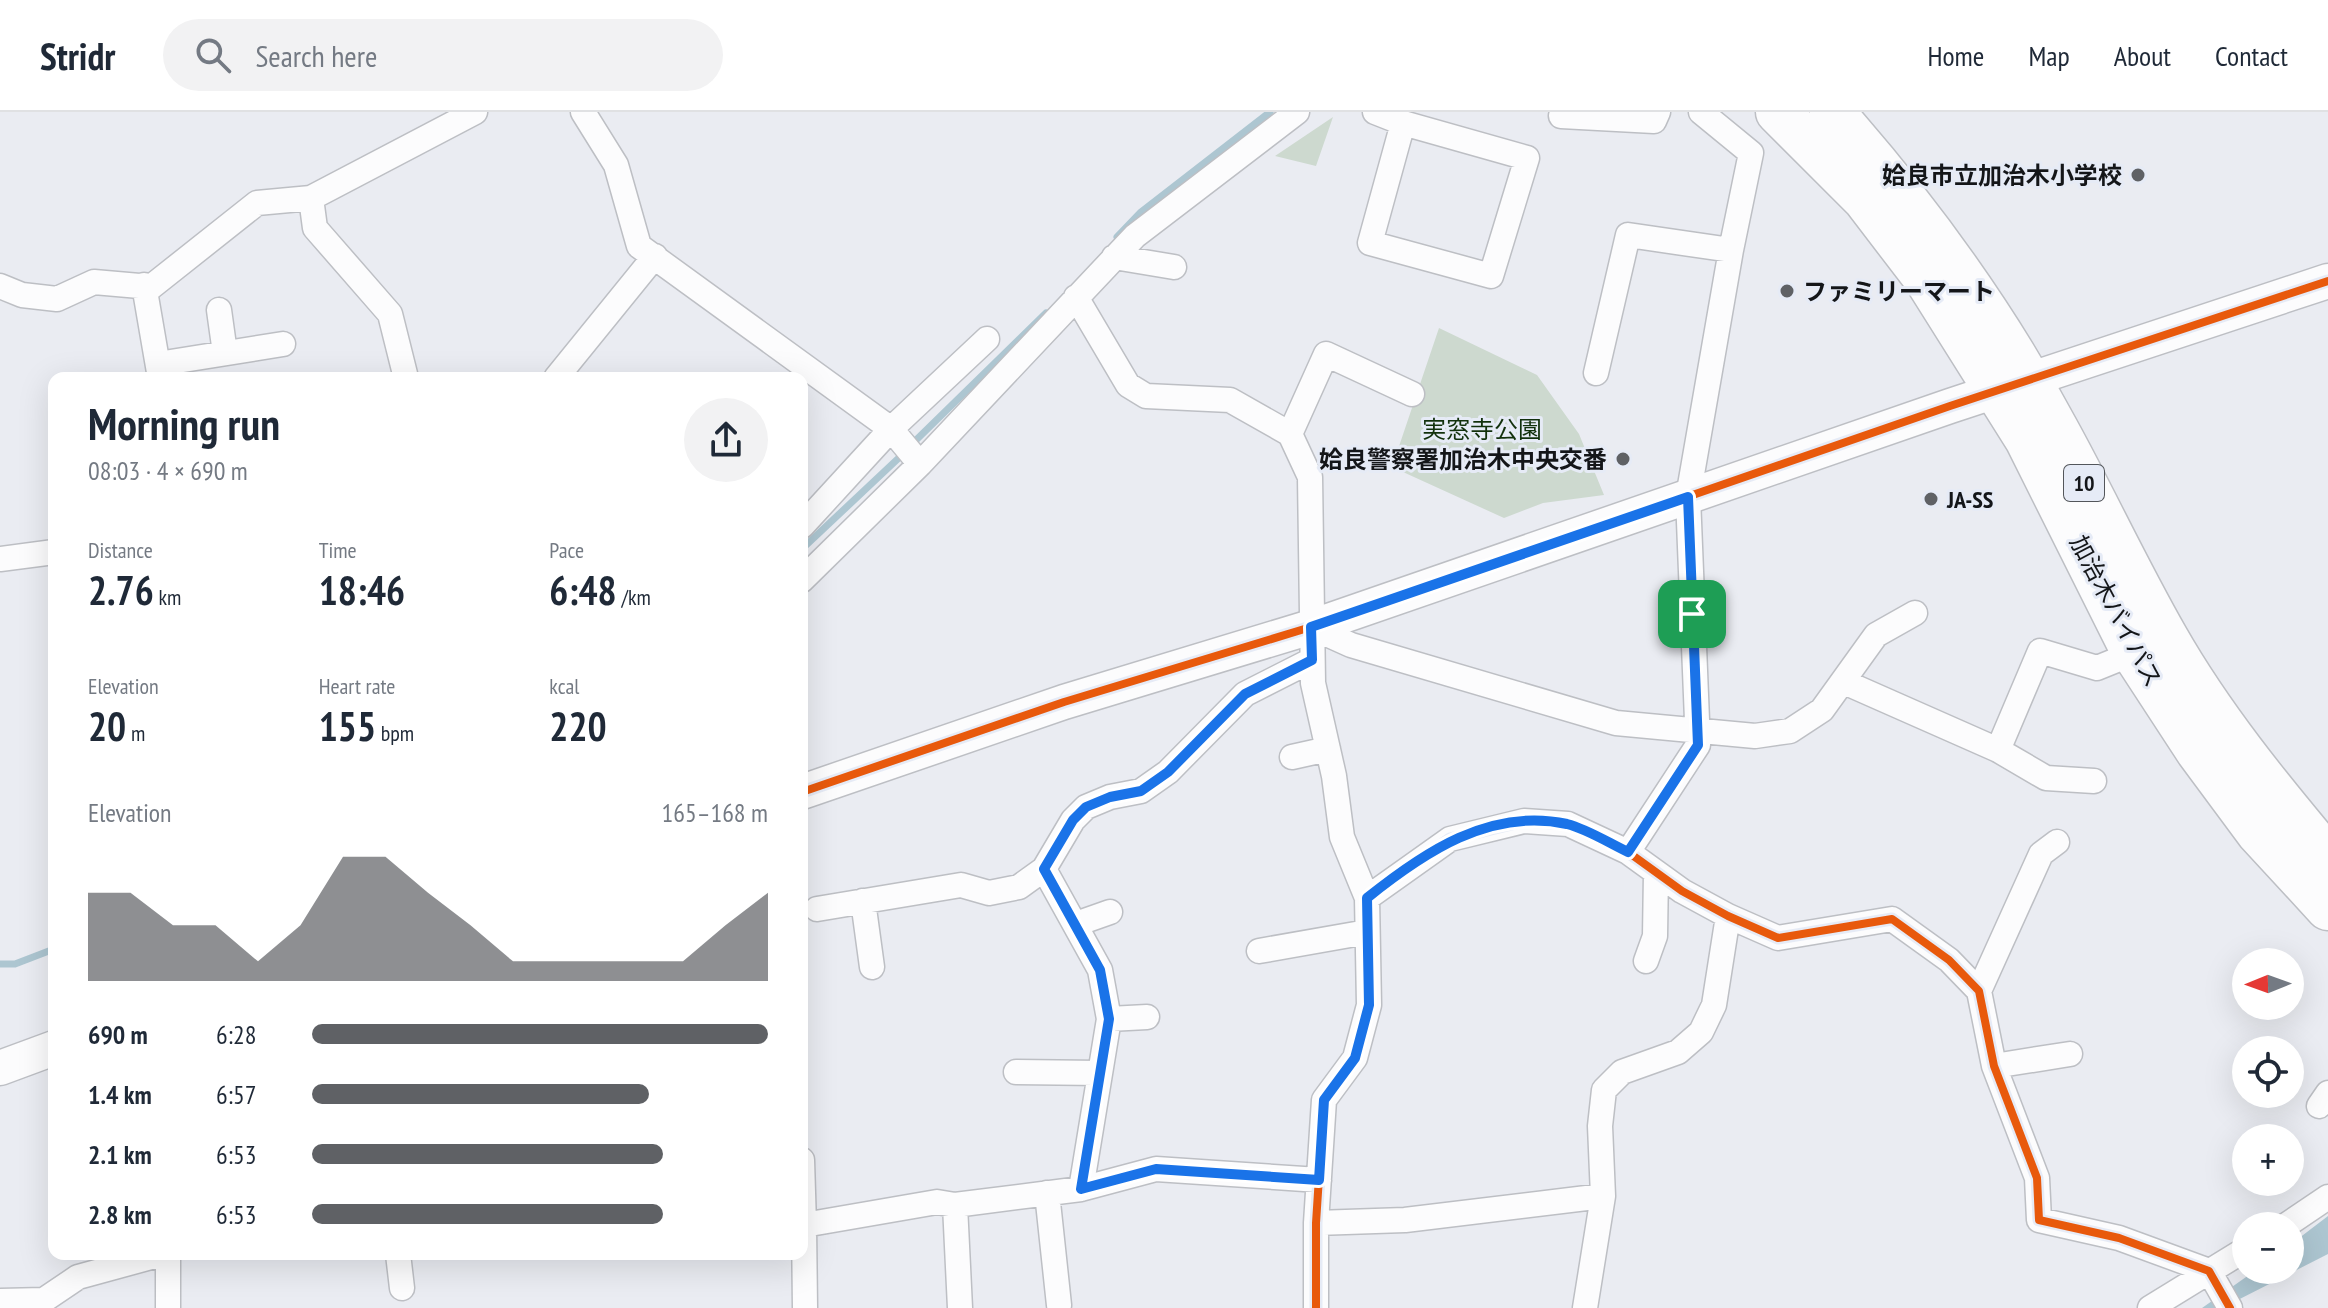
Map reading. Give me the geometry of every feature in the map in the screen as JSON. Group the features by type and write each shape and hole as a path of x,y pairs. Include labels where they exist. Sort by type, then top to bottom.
{"highway":[{"name":"加治木バイパス","path":"1778,112 1865,199 2012,386 2027,439 2134,653 2198,751 2258,832 2328,908"},
{"name":"加治木バイパス","path":"1832,112 1894,182 2012,386 2167,640 2234,741 2328,858"}],"street":[{"path":"0,286 22,295 57,299 94,282 151,287 257,203 311,198 475,112"},
{"path":"583,112 616,165 639,246 893,433 917,460"},
{"path":"808,574 1135,236 1297,112"},
{"path":"1375,112 1403,123 1527,158 1491,276 1370,243 1403,123"},
{"path":"1561,116 1654,121 1658,112"},
{"path":"1628,852 1698,745 1688,497 1751,153 1701,112"},
{"path":"311,198 315,228 390,314 404,372"},
{"path":"1596,373 1628,235 1731,250"},
{"path":"561,372 655,256"},
{"path":"1114,257 1174,267"},
{"path":"808,790 1064,702 1311,627 2328,281"},
{"path":"144,285 159,371 225,353 283,344"},
{"path":"1076,297 1128,385 1146,396 1230,400 1290,434 1310,477 1313,683 1328,749 1342,837 1367,898 1369,1005 1355,1058 1324,1100 1316,1223 1316,1308"},
{"path":"219,310 225,353"},
{"path":"808,520 987,339"},
{"path":"1290,434 1326,354 1412,394"},
{"path":"0,559 48,553"},
{"path":"1311,627 1351,645 1616,723 1755,736 1790,731 1822,710 1876,635 1915,613"},
{"path":"1998,750 2040,651 2097,668 2134,653"},
{"path":"817,909 961,885 989,893 1019,887 1044,869 1073,820 1086,807 1110,797 1141,791 1168,772 1245,694 1312,660"},
{"path":"1844,682 1998,750 2046,778 2094,781"},
{"path":"1292,757 1328,749"},
{"path":"1367,898 1450,839 1524,821 1568,824 1628,852 1656,873 1728,916 1778,938 1892,919 1949,960 1979,991 1994,1066 2037,1178 2039,1220 2119,1238 2209,1271 2230,1308"},
{"path":"1979,991 2041,854 2057,842"},
{"path":"1044,869 1100,970 1109,1019 1081,1189"},
{"path":"1646,961 1655,936 1656,873"},
{"path":"863,901 872,967"},
{"path":"1076,924 1110,912"},
{"path":"1585,1308 1603,1196 1600,1126 1604,1090 1622,1072 1678,1052 1701,1032 1714,1005 1728,916"},
{"path":"1259,951 1367,932"},
{"path":"1109,1019 1147,1017"},
{"path":"0,1068 48,1050"},
{"path":"1994,1066 2070,1054"},
{"path":"1016,1072 1100,1073"},
{"path":"808,1237 937,1202 955,1205 1081,1189 1156,1169 1319,1180"},
{"path":"1047,1193 1059,1305"},
{"path":"1316,1223 1405,1220 1603,1196"},
{"path":"2304,1213 2328,1197"},
{"path":"955,1205 960,1308"},
{"path":"2150,1308 2232,1257"},
{"path":"0,1301 44,1300 78,1277 142,1260"},
{"path":"165,1260 168,1308"},
{"path":"399,1260 402,1288"},
{"path":"804,1260 805,1308"}],"green space":[{"path":"1333,117 1316,166 1275,156"},
{"name":"実窓寺公園","path":"1439,328 1537,375 1579,434 1604,495 1543,503 1504,518 1392,467"}],"water":[{"path":"2328,1216 2328,1254 2304,1266 2304,1234"},
{"path":"2236,1284 2269,1284 2222,1308 2202,1308"}],"waterway":[{"path":"1117,237 1141,212 1270,112"},
{"path":"912,444 1046,313"},
{"path":"808,543 903,454"},
{"path":"0,964 15,964 48,951"}],"cycle path":[{"path":"808,790 1064,702 1311,627 1950,406 2328,281"},
{"path":"1316,1308 1316,1223 1324,1100 1355,1058 1369,1005 1367,898 1450,839 1524,821 1568,824 1628,852 1682,891 1728,916 1778,938 1892,919 1949,960 1979,991 1994,1066 2037,1178 2039,1220 2119,1238 2209,1271 2230,1308"}],"place":[{"name":"姶良市立加治木小学校","path":"2138,175"},
{"name":"ファミリーマート","path":"1787,291"},
{"name":"姶良警察署加治木中央交番","path":"1623,459"},
{"name":"JA-SS","path":"1931,499"}],"route":[{"path":"1688,497 1692,614 1698,745 1628,852 1568,824 1524,821 1450,839 1367,898 1369,1005 1355,1058 1324,1100 1319,1180 1156,1169 1081,1189 1109,1019 1100,970 1044,869 1073,820 1086,807 1110,797 1141,791 1168,772 1245,694 1312,660 1311,627 1688,497"}]}
